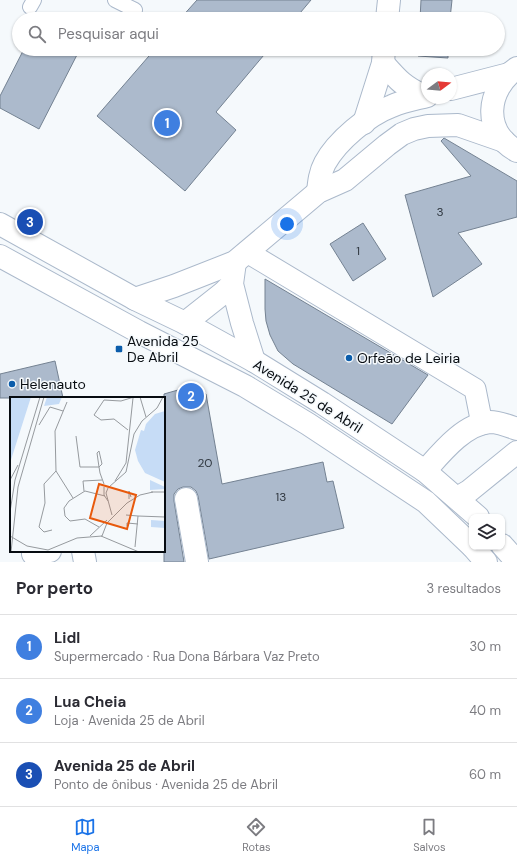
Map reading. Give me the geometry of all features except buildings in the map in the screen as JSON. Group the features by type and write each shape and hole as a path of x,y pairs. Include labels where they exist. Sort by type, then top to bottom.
{"street":[{"path":"388,12 389,0"},
{"path":"383,56 397,80 408,88 421,94"},
{"path":"364,122 383,56"},
{"path":"457,87 513,71"},
{"path":"510,146 496,128 492,114 494,99 499,85 513,71"},
{"path":"318,192 320,176 334,149 364,122 392,106 421,97"},
{"path":"135,298 174,286 241,257 318,192 345,180 387,145 402,134 414,129 428,126 458,126 510,146"},
{"name":"Avenida 25 de Abril","path":"0,224 254,361 322,403 425,471 475,514"},
{"name":"Avenida 25 de Abril","path":"0,256 139,332 245,386 360,458 426,502 469,544"},
{"path":"139,332 185,323 223,294 232,284 241,257"},
{"path":"241,257 475,389 482,424"},
{"path":"232,284 254,361"},
{"path":"425,471 447,447 461,435 482,424 492,422 517,429"},
{"path":"426,502 457,498 469,491 517,452"},
{"path":"186,499 198,562"},
{"path":"505,548 517,562"},
{"name":"Avenida 25 de Abril","path":"475,550 486,562"},
{"path":"83,552 86,562"}],"lane":[{"path":"115,0 135,10"}],"place":[{"name":"Lidl","path":"167,123"},
{"name":"Avenida 25 de Abril","path":"30,222"},
{"name":"Avenida 25 De Abril","path":"119,349"},
{"name":"Orfeão de Leiria","path":"349,358"},
{"name":"Helenauto","path":"12,384"},
{"name":"Lua Cheia","path":"191,396"}]}
